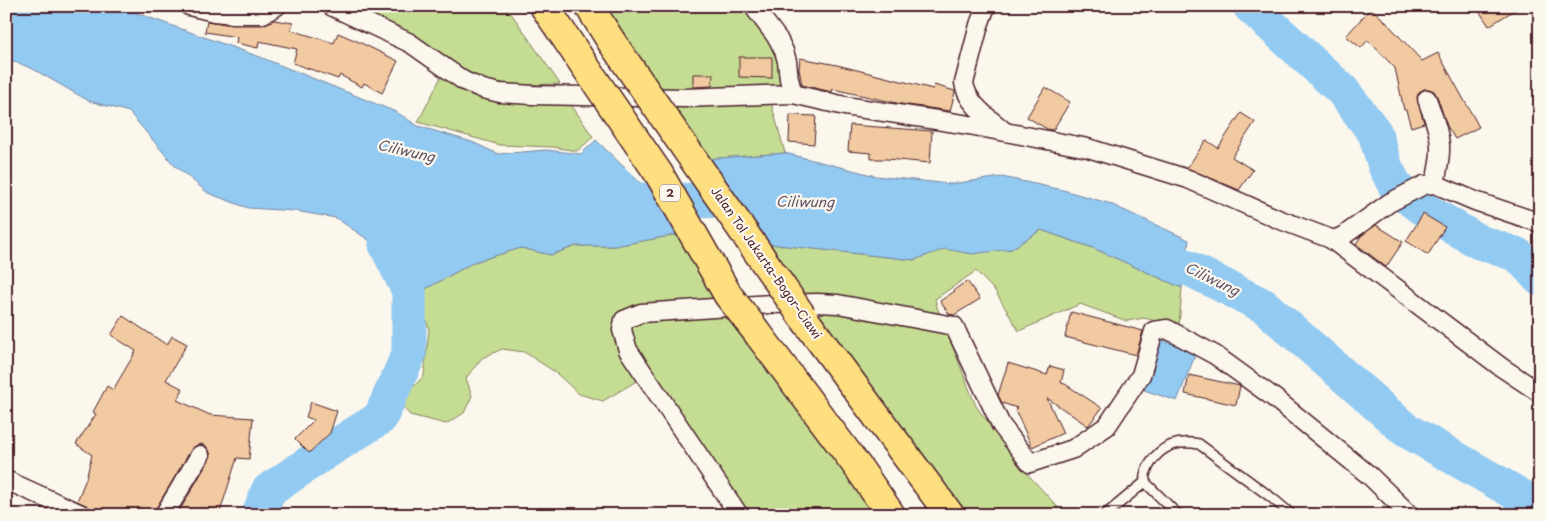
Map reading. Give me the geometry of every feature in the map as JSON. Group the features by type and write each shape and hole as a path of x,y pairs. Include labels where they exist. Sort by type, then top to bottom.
{"highway":[{"name":"2","path":"544,6 659,174 728,295 860,470 891,515"},
{"name":"Jalan Tol Jakarta–Bogor–Ciawi","path":"589,6 611,41 802,316 950,515"},
{"path":"911,463 918,466 932,478 964,515"}],"street":[{"path":"189,6 233,14 263,14 277,6"},
{"path":"331,6 410,43 464,80 500,93 549,96 684,98 793,94 845,106 1088,148 1188,179 1278,219 1331,238 1501,367 1540,393"},
{"path":"753,6 784,51 793,94"},
{"path":"986,6 979,25 964,83 966,92 977,108 1004,132"},
{"path":"1331,238 1340,238 1389,203 1427,186 1439,164 1440,146 1427,99"},
{"path":"1427,186 1540,223"},
{"path":"739,515 628,350 622,330 624,320 641,313 772,304 818,303 838,304 954,326 1001,425 1030,463 1073,448 1107,426 1141,375 1154,331 1167,329 1215,355 1273,397 1370,476 1410,515"},
{"path":"164,515 200,455"},
{"path":"6,480 83,515"}],"lane":[{"path":"1178,515 1145,482 1144,475 1155,456 1165,448 1175,443 1189,442 1199,444 1292,515"},
{"path":"1105,515 1145,482"}],"green space":[{"path":"312,6 506,6 560,84 519,85 471,79"},
{"path":"589,6 753,6 778,39 793,94 769,95 785,153 693,160"},
{"path":"441,77 480,94 566,97 593,137 577,151 553,147 500,145 418,122"},
{"path":"1041,230 1093,248 1182,288 1179,327 1144,318 1127,321 1080,304 1019,331 995,291 976,271 935,299 976,406 1021,467 1065,515 964,515 751,242 914,260 945,248 1011,249"},
{"path":"691,232 892,515 739,515 645,376 603,401 579,394 555,372 524,352 502,349 482,358 466,378 472,396 464,413 446,424 410,415 398,402 424,376 429,330 420,300 422,291 474,262 521,248 551,255 576,246 615,246"}],"water":[{"path":"6,6 117,6 260,57 396,112 418,126 472,142 498,154 546,150 581,154 596,140 691,232 615,246 576,246 551,255 521,248 474,262 422,291 403,286 373,243 336,218 295,211 248,208 208,193 174,165 129,112 89,101 33,69 6,58"},
{"path":"785,153 876,176 950,184 1002,177 1063,190 1108,203 1189,240 1182,288 1093,248 1041,230 1011,249 972,254 945,249 914,260 751,242 693,160"},
{"path":"1162,340 1196,353 1177,401 1144,390"}],"building":[{"path":"1476,6 1521,6 1489,26"},
{"path":"1371,8 1422,61 1438,53 1479,127 1455,139 1447,126 1434,91 1424,89 1419,92 1417,97 1424,123 1411,127 1406,110 1404,110 1395,68 1368,40 1361,48 1346,36"},
{"path":"274,20 293,23 291,30 334,43 338,33 398,61 382,93 364,83 362,87 340,75 338,79 293,63 297,49 259,41 258,48 236,43 237,37 205,32 207,21 232,25 263,25"},
{"path":"739,57 772,57 772,78 739,77"},
{"path":"800,58 837,65 933,89 934,85 955,91 950,111 901,104 833,89 832,92 802,85 799,69"},
{"path":"693,74 713,74 712,86 693,87"},
{"path":"1045,87 1070,102 1053,130 1047,129 1027,117"},
{"path":"1241,113 1255,122 1232,157 1253,170 1239,190 1187,168 1206,140 1218,148"},
{"path":"790,115 816,116 814,144 789,142"},
{"path":"850,125 932,131 930,163 871,159 871,153 848,151"},
{"path":"1423,214 1445,227 1428,255 1406,241"},
{"path":"1376,225 1403,242 1386,267 1356,244 1361,236"},
{"path":"967,281 980,299 954,315 949,314 940,301"},
{"path":"1071,312 1143,331 1136,355 1065,337"},
{"path":"123,316 167,345 172,336 187,344 166,380 183,389 177,400 210,415 253,418 249,459 237,458 219,515 177,515 211,456 206,446 201,444 191,450 153,515 104,515 77,501 86,479 92,455 76,444 96,414 93,412 107,386 113,390 136,351 111,335"},
{"path":"1008,363 1047,375 1050,366 1064,370 1061,383 1102,408 1088,426 1047,398 1063,433 1032,447 1015,409 1017,408 1002,403 998,395"},
{"path":"1189,375 1240,386 1236,405 1185,394"},
{"path":"311,402 337,411 330,433 309,453 295,439 314,420 306,417"}],"waterway":[{"path":"1250,6 1342,90 1375,133 1385,166 1397,189 1422,208 1479,242 1518,255 1540,279"},
{"name":"Ciliwung","path":"642,200 753,201"},
{"path":"259,515 268,491 380,418 409,354 409,291 386,245"},
{"name":"Ciliwung","path":"1141,247 1168,258 1264,306 1406,430 1540,507"}]}
